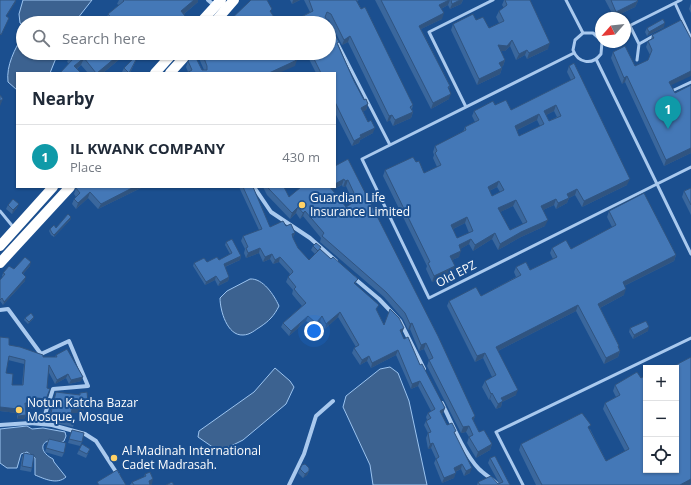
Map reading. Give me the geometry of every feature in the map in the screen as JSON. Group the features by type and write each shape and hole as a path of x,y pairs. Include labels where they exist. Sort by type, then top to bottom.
{"highway":[{"path":"220,16 234,0"},
{"path":"205,16 215,2"},
{"path":"156,72 167,60"},
{"path":"171,72 182,60"},
{"path":"0,246 52,188"},
{"path":"0,263 69,188"}],"street":[{"path":"255,188 271,212 310,238 339,264"},
{"path":"350,275 379,299 400,321 427,374"},
{"path":"0,310 8,309 41,354 69,341 88,386 53,389 42,424"},
{"path":"289,485 304,454 316,416 333,400"},
{"path":"440,401 464,447 479,469 491,477 498,485"},
{"path":"0,425 30,423 42,424 85,434 96,441 121,478"}],"lane":[{"path":"466,107 429,32 493,0"},
{"path":"566,0 583,33"},
{"path":"631,25 681,0"},
{"path":"675,3 691,38"},
{"path":"676,23 683,20"},
{"path":"631,28 639,44 637,60"},
{"path":"595,35 593,33 583,33 577,37 573,43 574,53 579,59 586,62 596,59 602,51 602,48"},
{"path":"639,44 658,34"},
{"path":"336,41 390,145"},
{"name":"Old EPZ","path":"574,53 362,159 429,298 691,167"},
{"path":"596,59 691,254"},
{"path":"674,90 691,82"},
{"path":"0,211 15,229"},
{"path":"523,485 496,432 691,338"}],"water":[{"path":"23,0 92,0 79,16 19,16"},
{"path":"16,48 16,60 55,60 50,72 16,72 16,89 8,82 8,69"},
{"path":"250,279 255,279 264,284 271,292 279,306 271,318 260,327 248,334 237,334 229,327 223,315 220,298 227,291"},
{"path":"390,367 398,373 409,401 427,485 373,485 370,465 343,407 346,396 380,369"},
{"path":"275,368 290,381 294,387 286,404 243,440 225,449 214,448 198,437 199,431 254,392"},
{"path":"27,426 32,429 43,428 65,432 66,436 64,441 60,443 54,441 46,442 43,445 43,448 44,452 53,459 66,477 59,481 55,481 47,480 35,475 35,458 27,452 21,454 17,468 7,468 0,463 0,429"}],"building":[{"path":"0,0 16,0 6,16 9,18 1,35 0,34"},
{"path":"123,0 194,0 181,11 185,16 110,16 108,14 124,1"},
{"path":"251,0 267,0 272,9 270,11 273,16 234,16"},
{"path":"309,0 356,0 361,9 365,7 413,105 410,107 413,112 395,120 392,115 389,116 350,36 344,40 336,24 336,16 332,16 327,12 325,16 303,16 313,11"},
{"path":"381,0 449,0 439,5 444,13 419,26 450,86 448,87 451,94 433,103"},
{"path":"451,0 460,0 452,4"},
{"path":"505,0 530,0 550,43 529,53 527,50 519,54 512,40 507,46 498,45 505,60 499,63 502,68 479,79 453,24 473,14 476,20 483,17 489,28 504,21 499,11 507,5"},
{"path":"611,0 638,1 616,12"},
{"path":"663,19 665,23 649,32 647,28"},
{"path":"681,20 691,39 691,71 669,82 675,93 691,85 691,148 666,160 627,76 624,78 613,52 621,48 626,48 635,66 648,60 652,50 648,41 654,38 652,35"},
{"path":"336,37 339,42 337,43 354,81 364,100 366,99 368,104 361,108 368,122 371,120 375,128 360,135 361,137 354,141 336,104 336,72 320,72 314,60 336,60"},
{"path":"72,60 82,60 74,66 80,72 61,72"},
{"path":"86,60 113,60 98,72 95,72"},
{"path":"132,60 136,60 130,72 124,68"},
{"path":"197,60 202,70 207,70 205,60 297,60 271,72 189,72 192,70 188,61"},
{"path":"574,63 630,179 584,201 577,189 567,194 569,198 558,203 556,199 541,206 548,220 521,232 500,244 495,233 475,245 471,239 459,245 461,251 450,256 455,266 434,276 428,263 430,262 385,170 413,157 416,162 419,161 424,173 441,165 435,153 437,151 435,146 466,130 465,127 479,120 474,111 493,101 495,105 506,100 511,110 575,78 569,66","holes":["556,105 561,116 549,121 544,111","539,114 544,124 519,136 515,126","499,181 504,190 492,196 488,187","516,200 527,222 510,230 498,208","467,217 473,231 457,238 451,225"]},
{"path":"348,159 438,336 475,416 472,418 479,432 484,430 492,444 478,452 469,437 473,435 469,426 463,427 429,360 433,358 426,343 421,345 412,323 410,324 405,313 386,292 322,236 324,233 305,211 303,213 298,207 292,213 268,188 284,188 289,197 300,188 331,188 346,207 354,202 350,195 354,193 348,180 345,181 344,179 336,183 336,165"},
{"path":"76,188 132,188 101,204 90,192 78,203 74,199 80,193"},
{"path":"243,188 253,188 270,227 283,221 286,226 291,224 295,233 292,234 293,238 298,248 309,260 320,249 331,259 333,257 358,279 354,283 379,305 376,309 384,325 390,309 399,318 404,328 400,330 404,339 408,337 420,365 422,364 445,408 440,411 447,425 452,423 456,431 454,432 472,468 466,471 462,464 454,468 456,473 444,478 436,459 439,457 433,443 430,444 428,433 431,432 426,421 431,418 428,413 435,409 420,381 412,384 398,350 372,363 369,356 362,360 354,348 359,345 340,312 326,324 322,316 316,323 308,316 291,331 283,323 306,303 294,289 296,287 288,277 293,272 292,270 280,257 275,260 272,254 265,257 260,248 248,253 246,248 248,247 243,236 262,229"},
{"path":"691,188 691,205 684,191"},
{"path":"644,193 676,255 623,282 626,289 598,304 619,346 620,351 606,358 578,305 496,347 518,390 501,398 503,401 498,404 485,381 496,375 485,353 477,356 449,301 476,287 481,296 521,275 516,267 526,262 530,270 557,257 552,248 566,240 571,249 616,225 609,211"},
{"path":"13,199 19,204 13,210 8,205"},
{"path":"68,214 71,217 54,235 50,229 54,225 56,228"},
{"path":"232,239 241,256 224,264 229,277 220,282 216,276 206,282 194,263 204,258 207,262 217,257 219,260 232,253 226,242"},
{"path":"316,243 321,247 318,251 313,246"},
{"path":"25,257 31,262 22,273 26,277 4,302 2,298 0,300 0,280 5,274 3,273 9,266 14,269"},
{"path":"31,313 34,317 29,322 25,318"},
{"path":"646,321 649,327 634,335 630,328"},
{"path":"0,337 9,338 9,345 43,355 43,357 57,357 56,355 67,349 83,377 71,380 68,374 57,380 49,365 47,388 50,389 46,399 37,398 36,405 25,403 26,415 18,416 18,409 0,407","holes":["9,356 25,360 23,385 12,385 13,374 6,373"]},
{"path":"691,357 691,479 680,485 542,485 521,444 582,413 591,425 588,427 606,461 629,449 605,403 620,395 615,385 637,372 641,378 643,377 643,473 679,473 679,365 676,365"},
{"path":"56,392 80,395 80,393 87,392 88,402 84,402 84,409 72,409 70,419 75,420 74,424 48,417 49,413 51,413"},
{"path":"38,414 42,414 40,418 38,418"},
{"path":"72,430 84,433 82,442 69,439"},
{"path":"49,439 66,443 64,453 46,448"},
{"path":"82,444 90,449 87,454 79,450"},
{"path":"24,453 34,455 32,468 22,466"},
{"path":"495,456 510,485 480,485 478,482 491,476 498,484 503,482 490,458"},
{"path":"305,464 309,468 309,471 305,474 300,469 302,465"},
{"path":"117,470 126,485 99,485 97,482"},
{"path":"150,472 153,479 149,481 150,485 134,485 132,482 146,476 145,474"},
{"path":"172,482 174,485 166,485"}],"place":[{"name":"IL KWANK COMPANY","path":"668,129"},
{"name":"Guardian Life Insurance Limited","path":"302,205"},
{"name":"Notun Katcha Bazar Mosque, Mosque","path":"19,410"},
{"name":"Al-Madinah International Cadet Madrasah.","path":"114,458"}]}
